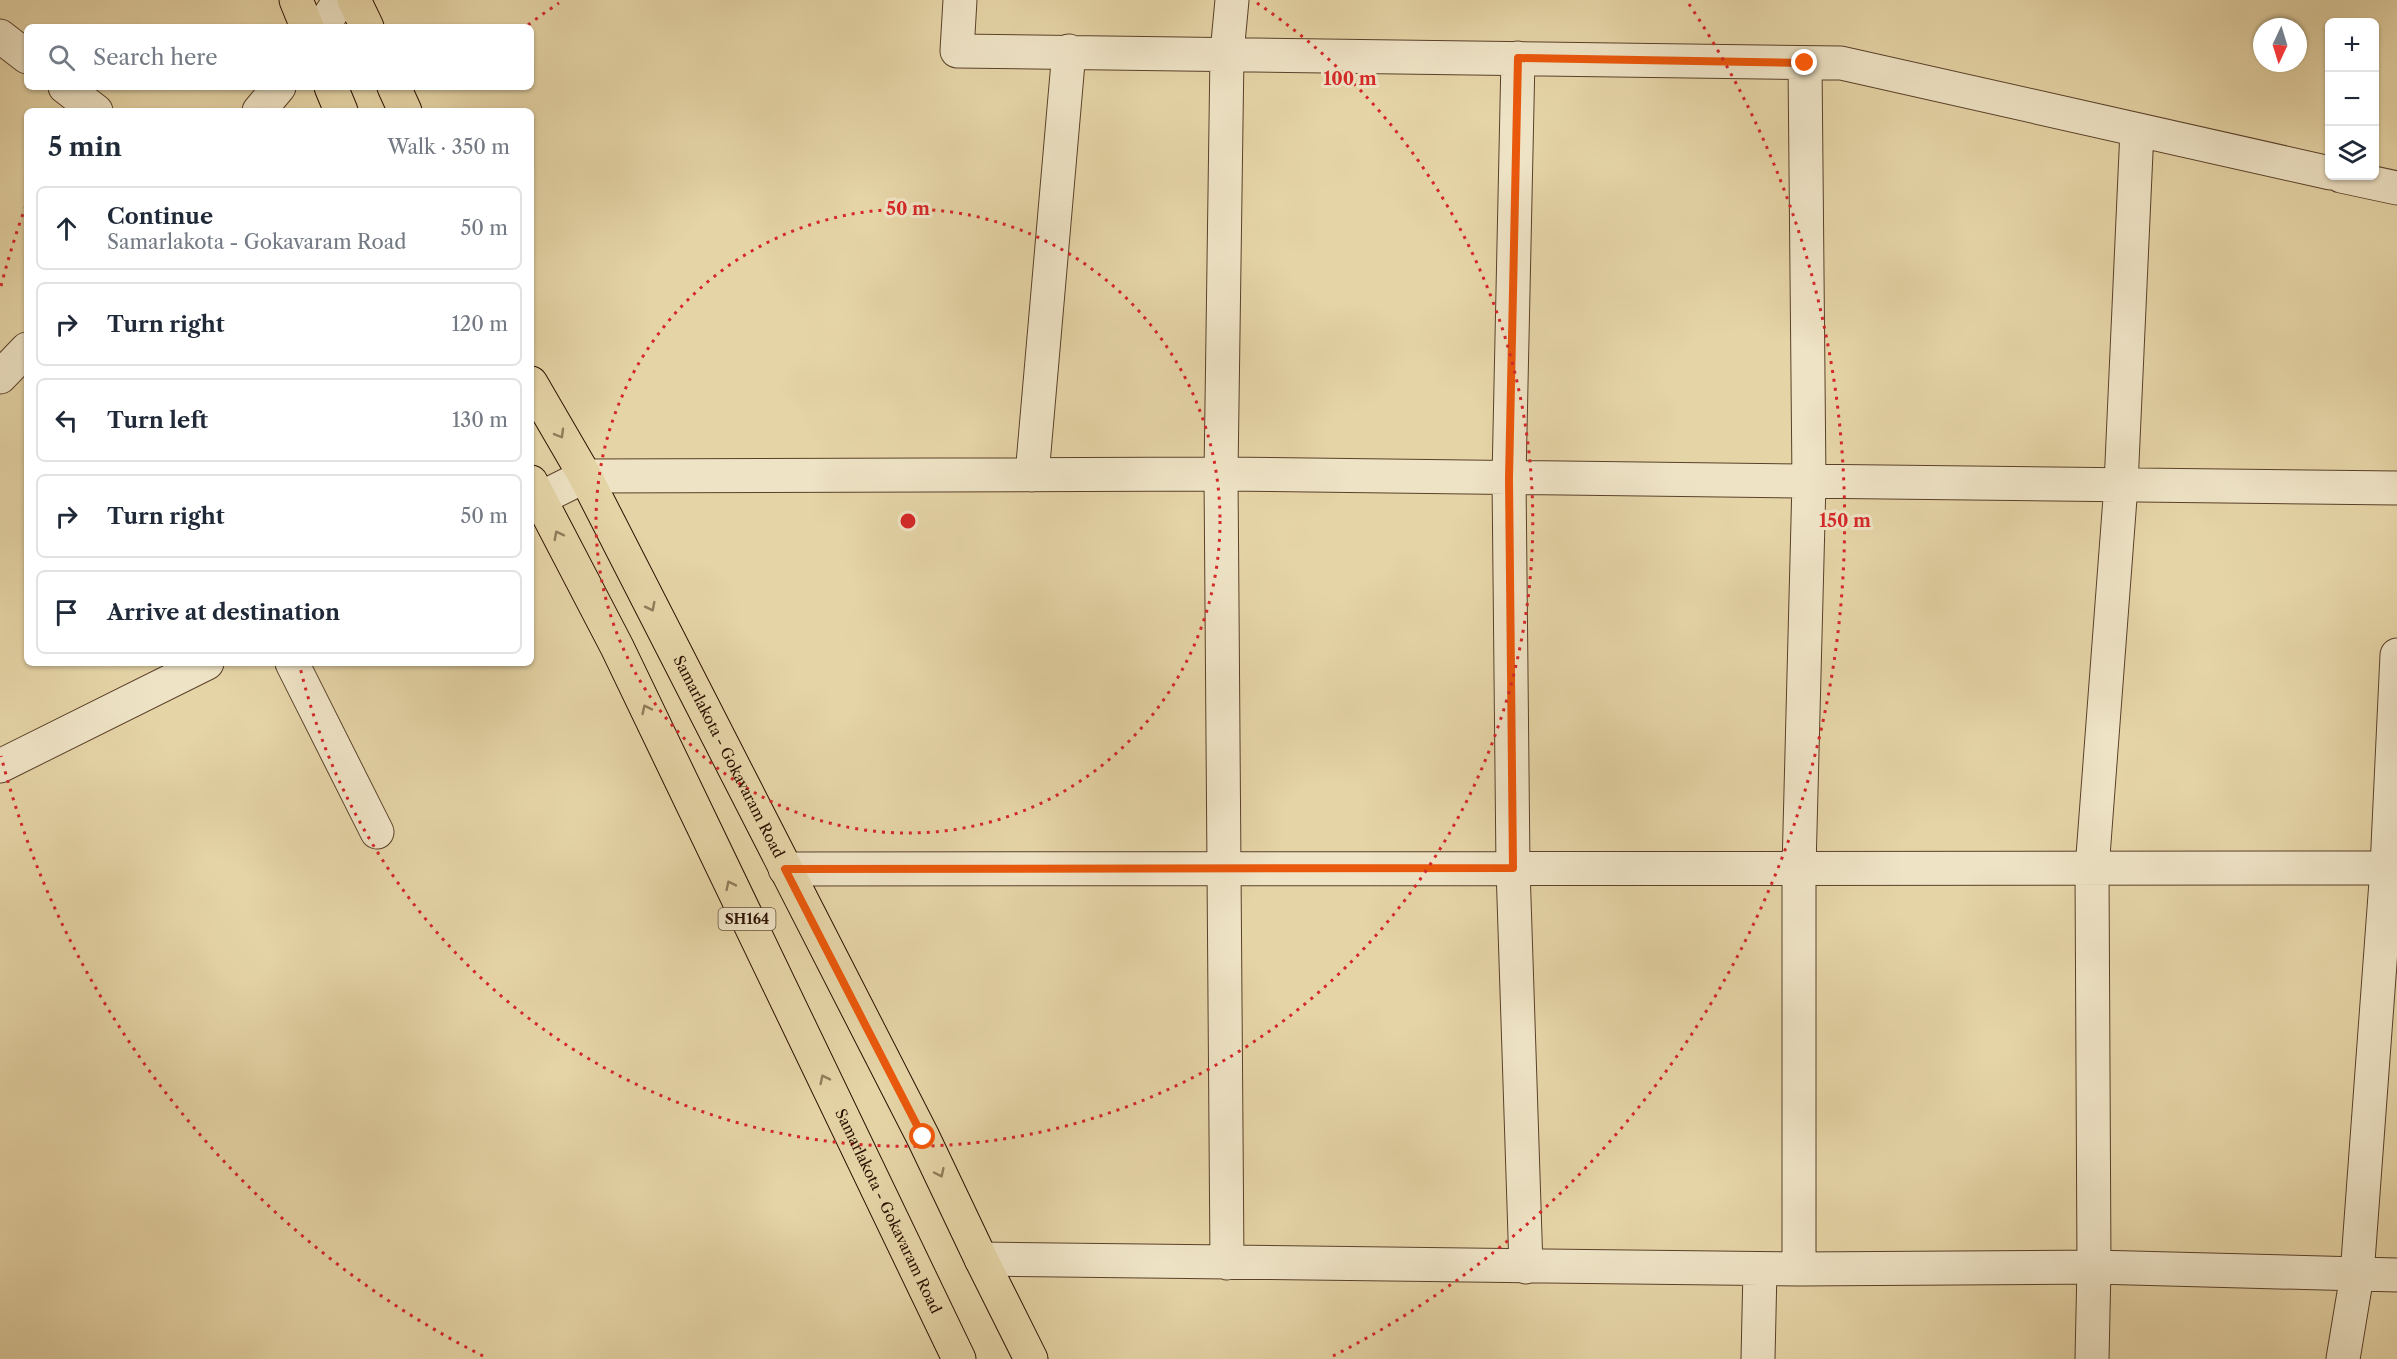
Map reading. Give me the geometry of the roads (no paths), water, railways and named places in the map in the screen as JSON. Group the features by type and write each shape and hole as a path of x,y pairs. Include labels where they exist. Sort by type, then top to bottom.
{"main road":[{"path":"296,0 306,24"},
{"path":"354,0 366,24"},
{"path":"332,90 340,108"},
{"path":"395,90 404,108"},
{"name":"Samarlakota - Gokavaram Road","path":"534,388 585,476 923,1137 1031,1359"},
{"name":"Samarlakota - Gokavaram Road","path":"534,495 617,647 959,1359"}],"street":[{"path":"324,24 340,0"},
{"path":"960,0 957,51 1841,63 2325,172"},
{"path":"1227,1263 1221,474 1227,54 1232,0"},
{"path":"0,36 24,55"},
{"path":"1032,475 1069,51"},
{"path":"1518,58 1509,478 1513,868 1526,1267"},
{"path":"1799,1269 1799,868 1809,482 1805,63"},
{"path":"69,90 92,108"},
{"path":"262,108 276,90"},
{"path":"2091,1359 2094,1267 2092,868 2121,485 2137,130"},
{"path":"2360,180 2397,188"},
{"path":"0,377 24,352"},
{"path":"534,495 585,476 1221,474 2397,488"},
{"path":"2343,1359 2356,1275 2392,868 2397,655"},
{"path":"0,766 201,666"},
{"path":"293,666 376,832"},
{"path":"785,869 2392,868"},
{"path":"981,1259 1760,1269 2094,1267 2397,1275"},
{"path":"1758,1359 1760,1269"}]}
